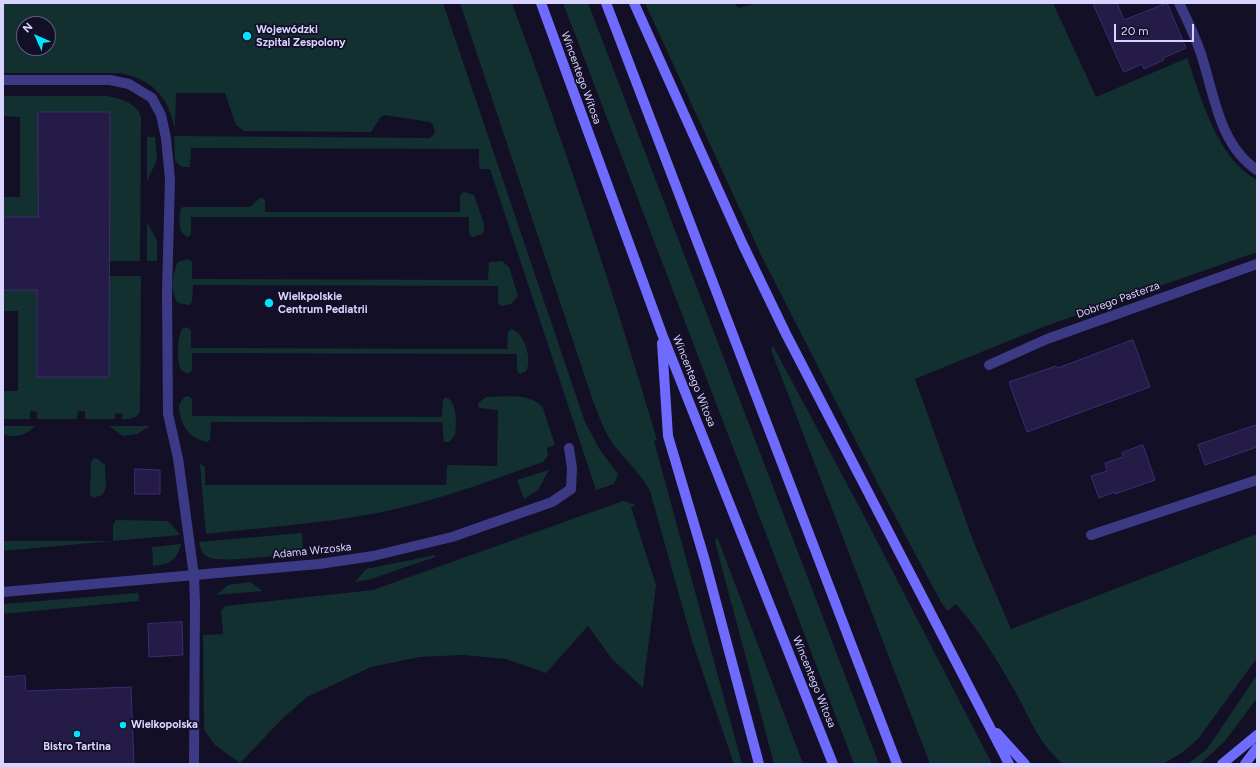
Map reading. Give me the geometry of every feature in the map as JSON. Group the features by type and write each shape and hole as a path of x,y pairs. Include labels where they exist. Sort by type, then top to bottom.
{"main road":[{"name":"Wincentego Witosa","path":"541,3 662,334 833,764"},
{"path":"606,3 897,764"},
{"path":"634,3 743,244 786,334 1009,764"},
{"path":"662,334 668,436 705,561 758,764"},
{"path":"988,723 1025,764"},
{"path":"1222,764 1257,735"},
{"path":"1245,764 1257,748"}],"street":[{"path":"1179,3 1200,52 1227,135 1236,151 1257,170"},
{"path":"3,80 110,80 129,84 152,98 161,115 170,179 168,414 178,458 194,576 196,603 194,764"},
{"name":"Dobrego Pasterza","path":"989,365 1047,339 1257,264"},
{"name":"Adama Wrzoska","path":"3,592 319,564 407,549 452,537 552,502 571,489 572,468 569,448"},
{"path":"1091,535 1257,480"}],"green space":[{"path":"3,3 443,3 585,422 600,450 618,474 614,484 596,490 490,169 481,169 479,166 479,149 191,148 190,167 182,167 175,161 174,136 430,138 435,133 433,125 430,122 384,115 380,118 371,132 244,131 236,125 225,93 176,93 174,126 167,106 156,90 141,80 120,73 3,73"},
{"path":"460,3 512,3 588,220 641,385 657,440 654,441 742,764 734,764 692,641 650,491 642,478 613,444 593,401"},
{"path":"563,3 588,3 879,764 854,764"},
{"path":"645,3 735,3 738,8 758,3 1053,3 1096,97 1187,58 1212,126 1221,142 1231,158 1243,170 1257,180 1257,252 1043,327 915,379 974,543 1011,629 1257,534 1257,658 1198,739 1183,752 1163,764 1063,764 1041,740 1016,693 973,625 956,604 948,611 942,604 881,490 762,257"},
{"path":"3,96 107,96 128,102 136,109 141,118 140,261 109,261 109,112 38,112 38,217 3,217 3,197 20,197 20,117 3,116"},
{"path":"147,137 155,137 157,160 147,181"},
{"path":"464,192 474,195 484,224 482,234 472,237 469,234 469,217 191,217 191,234 188,237 184,235 180,226 180,210 183,207 250,207 261,197 265,200 265,212 460,212 460,195"},
{"path":"147,222 157,241 157,261 147,261"},
{"path":"189,259 192,262 192,279 488,280 489,262 502,261 509,267 518,296 511,304 501,306 498,303 498,286 193,285 192,302 189,305 178,303 175,299 173,277 178,262"},
{"path":"109,276 141,276 140,411 138,414 133,418 128,419 122,419 122,413 115,414 115,419 85,419 85,411 78,411 77,419 37,419 37,412 30,411 30,419 3,419 3,391 18,391 18,311 3,311 3,290 37,290 37,377 109,377"},
{"path":"188,327 191,331 191,348 507,349 508,332 511,329 516,331 523,340 528,353 528,366 526,371 520,374 517,371 517,354 192,353 192,370 189,374 182,371 180,367 178,350 180,333 182,329"},
{"path":"773,346 862,512 992,764 930,764 771,350"},
{"path":"189,396 192,399 192,416 442,417 443,400 445,397 452,402 454,407 456,430 455,435 449,442 444,442 442,422 211,422 210,439 208,442 195,438 186,430 183,424 179,405 184,397"},
{"path":"486,397 525,397 538,403 543,408 555,445 547,448 548,456 543,462 439,498 404,507 355,517 306,524 206,534 200,464 205,467 205,485 446,485 447,466 449,465 497,466 498,410 479,408 478,403"},
{"path":"3,426 35,426 24,434 12,436 3,434"},
{"path":"109,426 150,426 137,434 123,436"},
{"path":"94,458 98,459 105,465 106,488 102,495 93,498 90,495 91,462"},
{"path":"549,470 538,490 524,499 517,480"},
{"path":"623,501 636,505 631,507 656,585 643,688 612,659 588,626 546,673 506,659 463,655 419,657 371,667 307,697 283,718 240,763 215,745 204,730 203,635 223,634 221,611 225,606 373,590"},
{"path":"116,520 167,521 180,535 3,551 3,541 113,541 113,524"},
{"path":"302,533 303,553 254,558 215,559 208,557 202,551 199,542"},
{"path":"717,538 803,764 774,764 733,609 734,608 732,606 717,549 715,541"},
{"path":"181,544 175,558 172,561 153,566 152,547"},
{"path":"435,555 435,557 371,579 355,582 366,569"},
{"path":"250,582 263,591 216,595 228,585"},
{"path":"138,593 139,601 3,614 3,604"},
{"path":"1257,675 1257,698 1225,741 1200,764 1188,764 1207,749"}],"building":[{"path":"1093,3 1117,3 1124,20 1167,3 1186,48 1163,58 1164,60 1144,69 1142,64 1124,72"},
{"path":"38,112 110,112 109,377 37,377 37,290 3,290 3,217 38,217"},
{"path":"1133,340 1150,387 1027,432 1009,382 1056,366 1057,368"},
{"path":"1257,425 1257,447 1205,465 1198,445"},
{"path":"1143,445 1155,480 1099,498 1091,476 1107,471 1105,463 1123,457 1122,453"},
{"path":"135,469 160,470 160,494 135,494"},
{"path":"182,622 183,655 149,657 148,624"},
{"path":"25,676 26,691 131,687 134,764 3,764 3,677"}],"place":[{"name":"Wojewódzki Szpital Zespolony","path":"247,36"},
{"name":"Wielkpolskie Centrum Pediatrii","path":"269,303"},
{"name":"Wielkopolska","path":"123,725"},
{"name":"Bistro Tartina","path":"77,734"}]}
